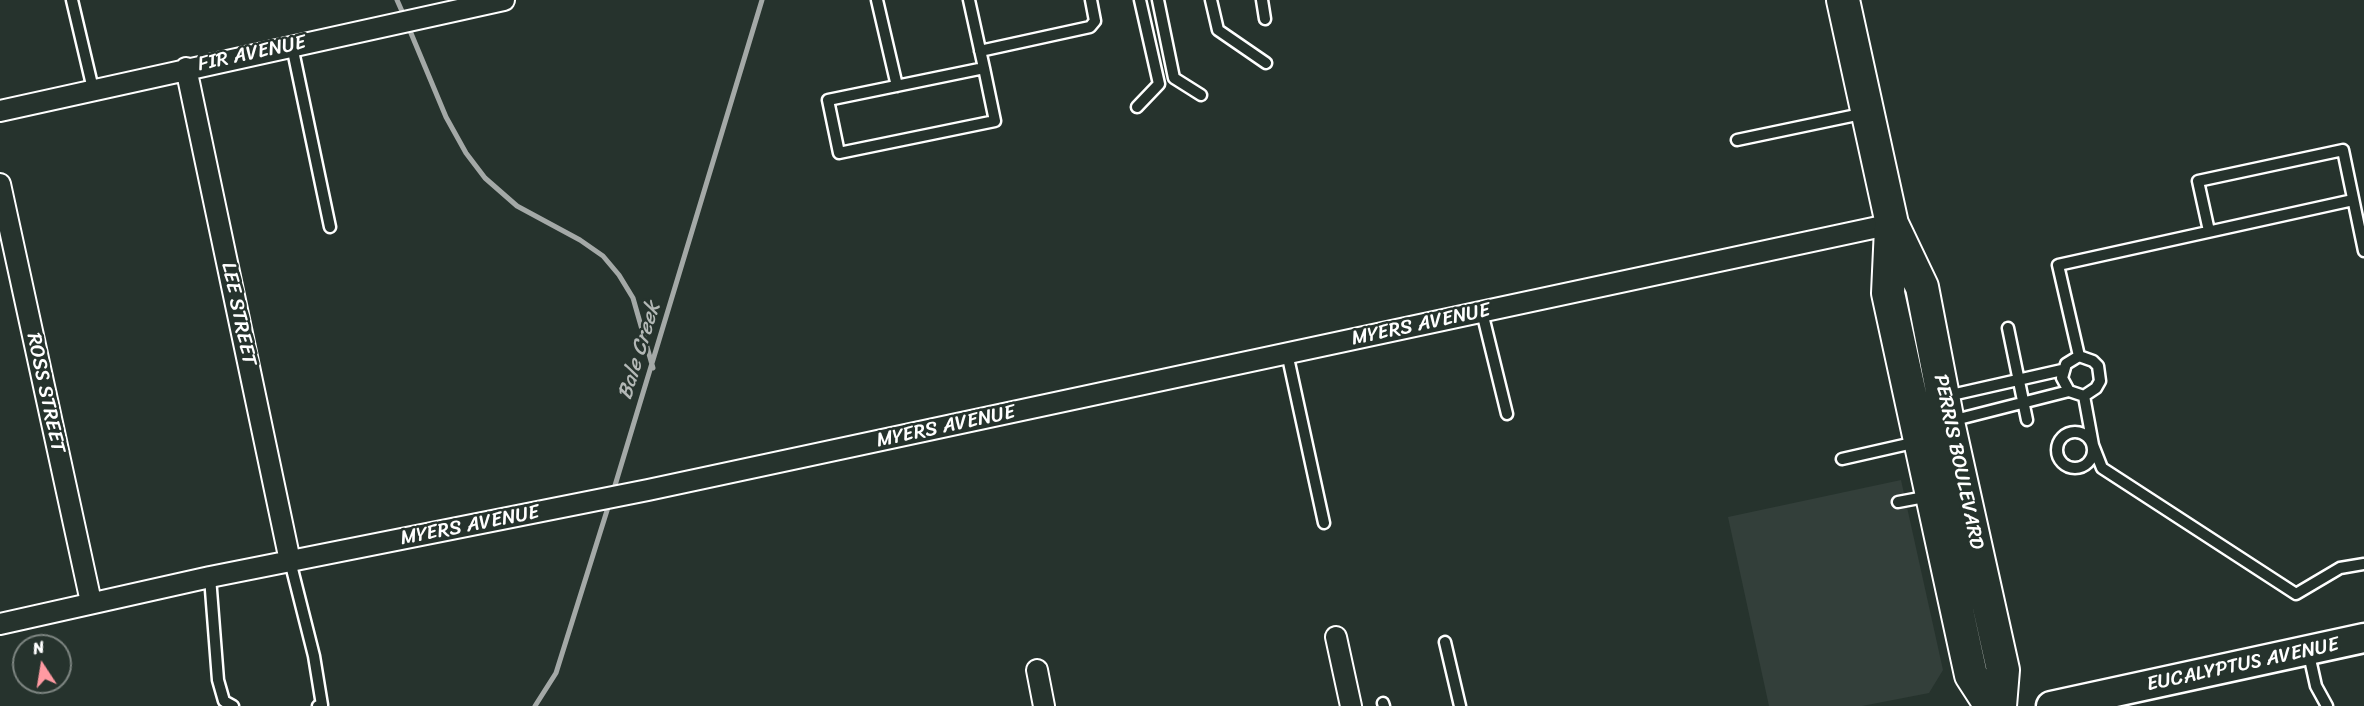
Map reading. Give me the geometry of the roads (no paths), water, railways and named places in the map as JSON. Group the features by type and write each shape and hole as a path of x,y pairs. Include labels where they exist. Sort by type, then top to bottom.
{"main road":[{"name":"PERRIS BOULEVARD","path":"1843,0 1892,224 1922,287 2003,670 2000,706"},
{"name":"PERRIS BOULEVARD","path":"1892,224 1888,292 1971,675 1991,706"},
{"name":"EUCALYPTUS AVENUE","path":"2058,705 2364,638"}],"street":[{"name":"FIR AVENUE","path":"0,111 186,68 504,0"},
{"name":"LEE STREET","path":"186,68 290,561"},
{"name":"ROSS STREET","path":"0,184 91,602"},
{"name":"MYERS AVENUE","path":"0,624 210,577 589,503 1892,224"},
{"path":"1336,637 1351,706"},
{"path":"1036,670 1044,706"}],"lane":[{"path":"72,0 93,89"},
{"path":"877,0 897,86"},
{"path":"969,0 984,68 995,121 839,153 828,100 984,68"},
{"path":"980,51 1090,27 1095,21 1091,0"},
{"path":"1137,106 1160,84 1140,0"},
{"path":"1158,0 1174,78 1200,95"},
{"path":"1211,0 1218,30 1266,63"},
{"path":"1262,0 1265,19"},
{"path":"292,46 330,227"},
{"path":"1737,140 1868,113"},
{"path":"2209,231 2198,182 2343,150 2364,251"},
{"path":"2079,356 2058,265 2354,200"},
{"path":"1482,312 1507,414"},
{"path":"2008,328 2027,420"},
{"path":"1287,353 1324,523"},
{"path":"1946,409 2018,380 2062,370 2071,359 2079,356 2093,361 2100,373 2096,388 2084,396"},
{"path":"2062,370 2062,378 2069,391"},
{"path":"1946,409 2022,401 2069,391 2084,396"},
{"path":"2084,396 2092,445 2102,468 2296,594 2340,568 2364,564"},
{"path":"1842,459 1920,442"},
{"path":"1898,502 1932,495"},
{"path":"290,561 314,656 322,705 318,706"},
{"path":"210,577 218,680 224,701 233,706"},
{"path":"1445,642 1460,706"},
{"path":"2308,650 2316,686 2327,706"}],"waterway":[{"path":"397,0 405,18"},
{"name":"Bale Creek","path":"613,492 762,0"},
{"path":"408,26 446,117 466,153 485,178 517,206 580,240 603,256 619,275 633,298 653,368"},
{"name":"Bale Creek","path":"535,706 556,673 610,501"}]}
